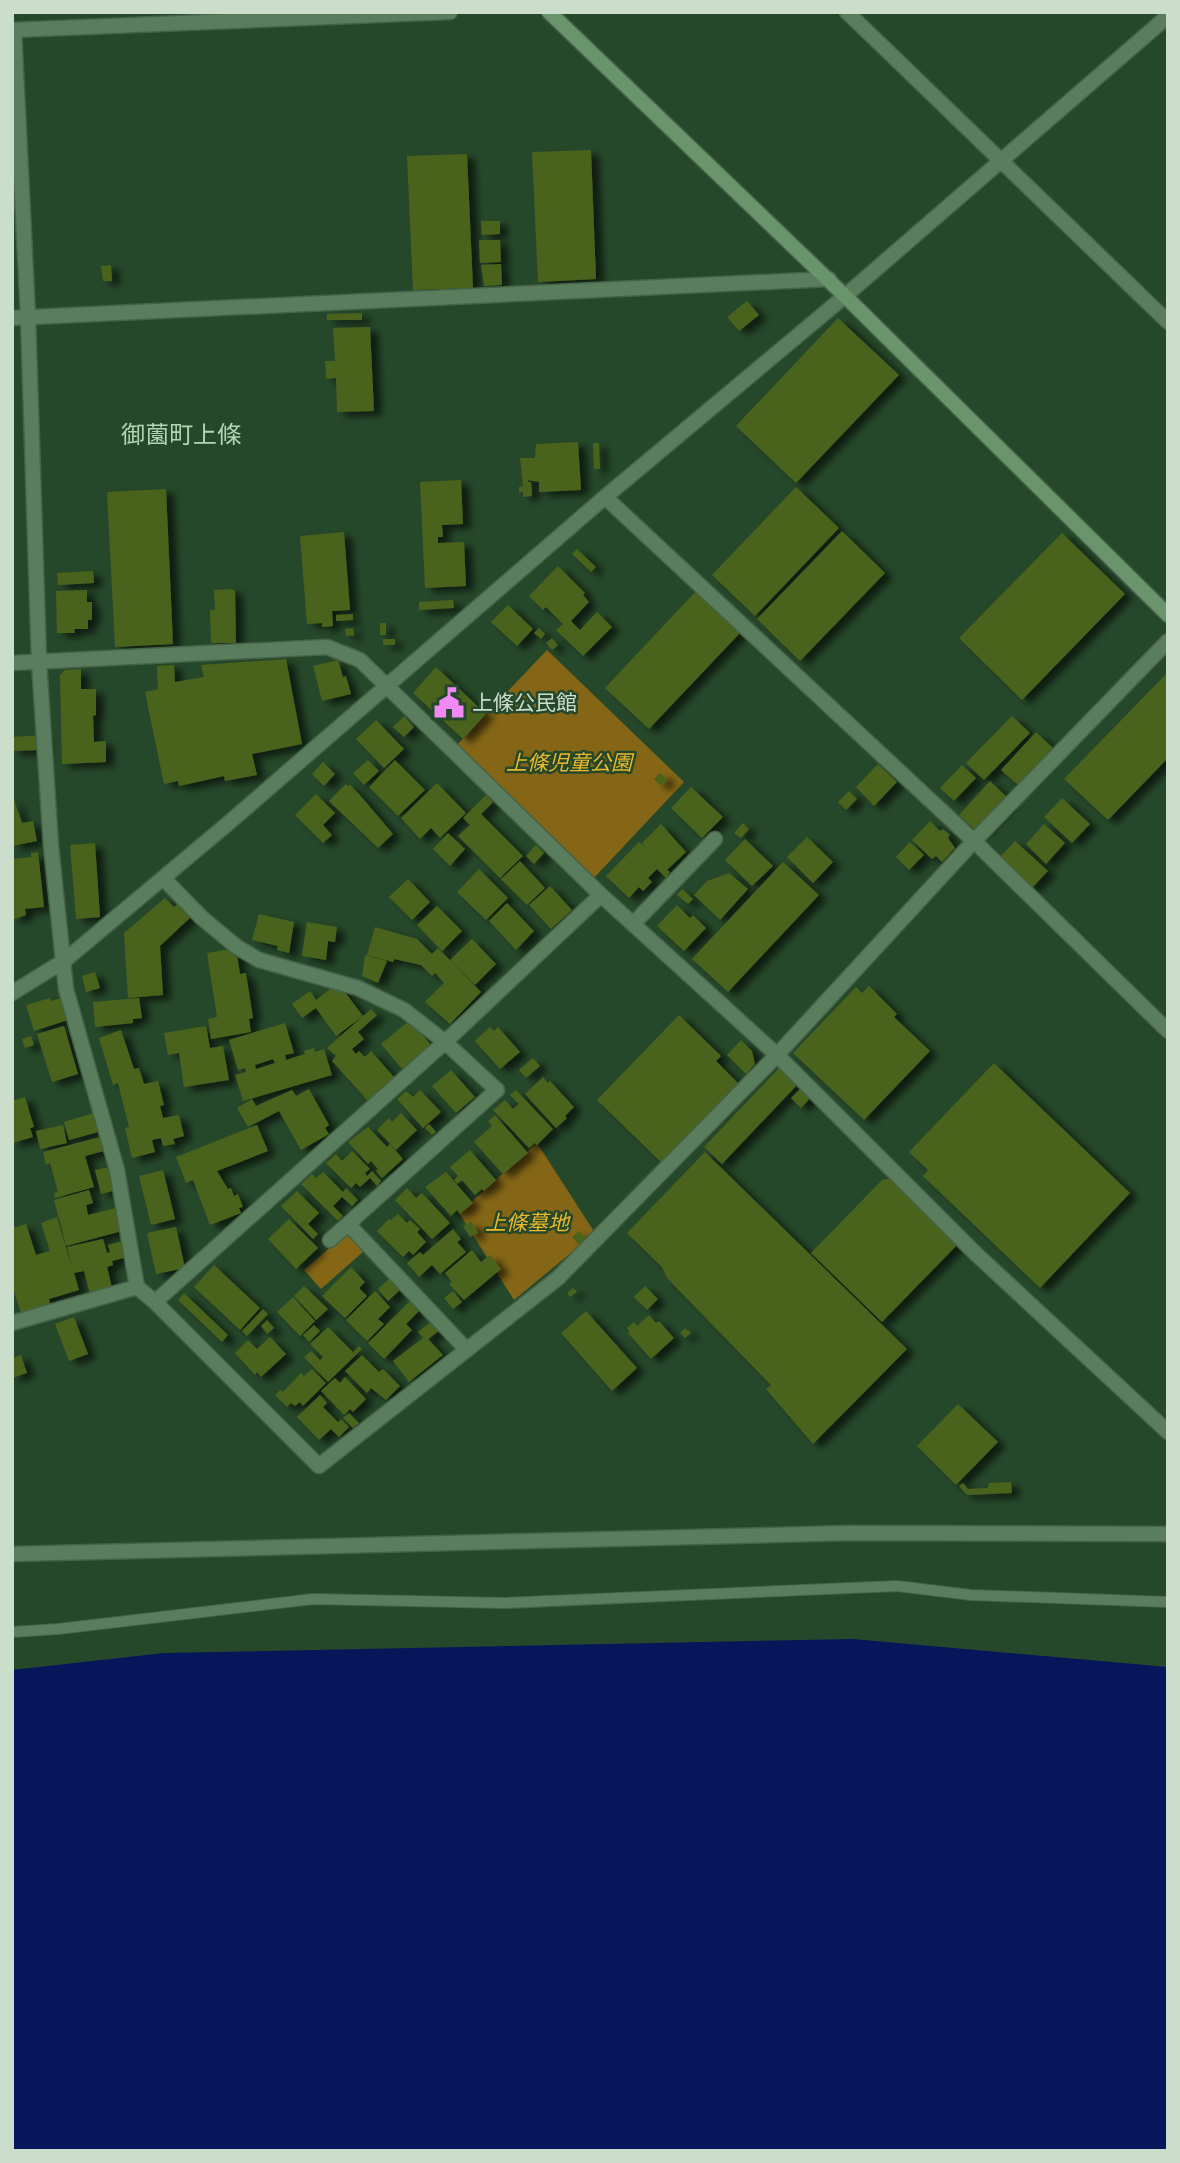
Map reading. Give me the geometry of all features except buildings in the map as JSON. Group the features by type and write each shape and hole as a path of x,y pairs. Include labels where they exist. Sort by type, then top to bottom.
{"street":[{"path":"450,12 13,30 28,317 39,662 51,846 66,989 117,1170 137,1287 319,1466 558,1279 777,1055 974,841 1168,641"},
{"path":"549,12 829,279 1168,615"},
{"path":"847,12 1168,322"},
{"path":"12,993 64,961 163,878 605,497 845,296 1168,16"},
{"path":"12,318 829,279"},
{"path":"605,497 974,841 1168,1031"},
{"path":"12,663 327,647 360,660 600,895 777,1055 976,1254 1168,1432"},
{"path":"633,924 715,839"},
{"path":"163,878 202,918 237,947 259,960 358,988 404,1010 445,1041 497,1090 330,1240"},
{"path":"155,1302 445,1041 600,895"},
{"path":"348,1224 467,1350"},
{"path":"12,1323 137,1287"},
{"path":"12,1554 849,1533 1168,1534"}],"lane":[{"path":"12,1632 313,1600 505,1603 897,1586 971,1595 1168,1602"}],"green space":[{"name":"上條児童公園","path":"547,650 684,782 593,879 455,747"},
{"name":"上條墓地","path":"537,1143 595,1233 514,1300 459,1213"},
{"path":"349,1231 365,1250 321,1289 304,1270"}],"shaded area":[{"path":"853,1639 1168,1667 1168,2151 12,2151 12,1670 164,1653"}],"place":[{"name":"上條公民館","path":"449,703"}],"district":[{"name":"御薗町上條","path":"181,435"}]}
